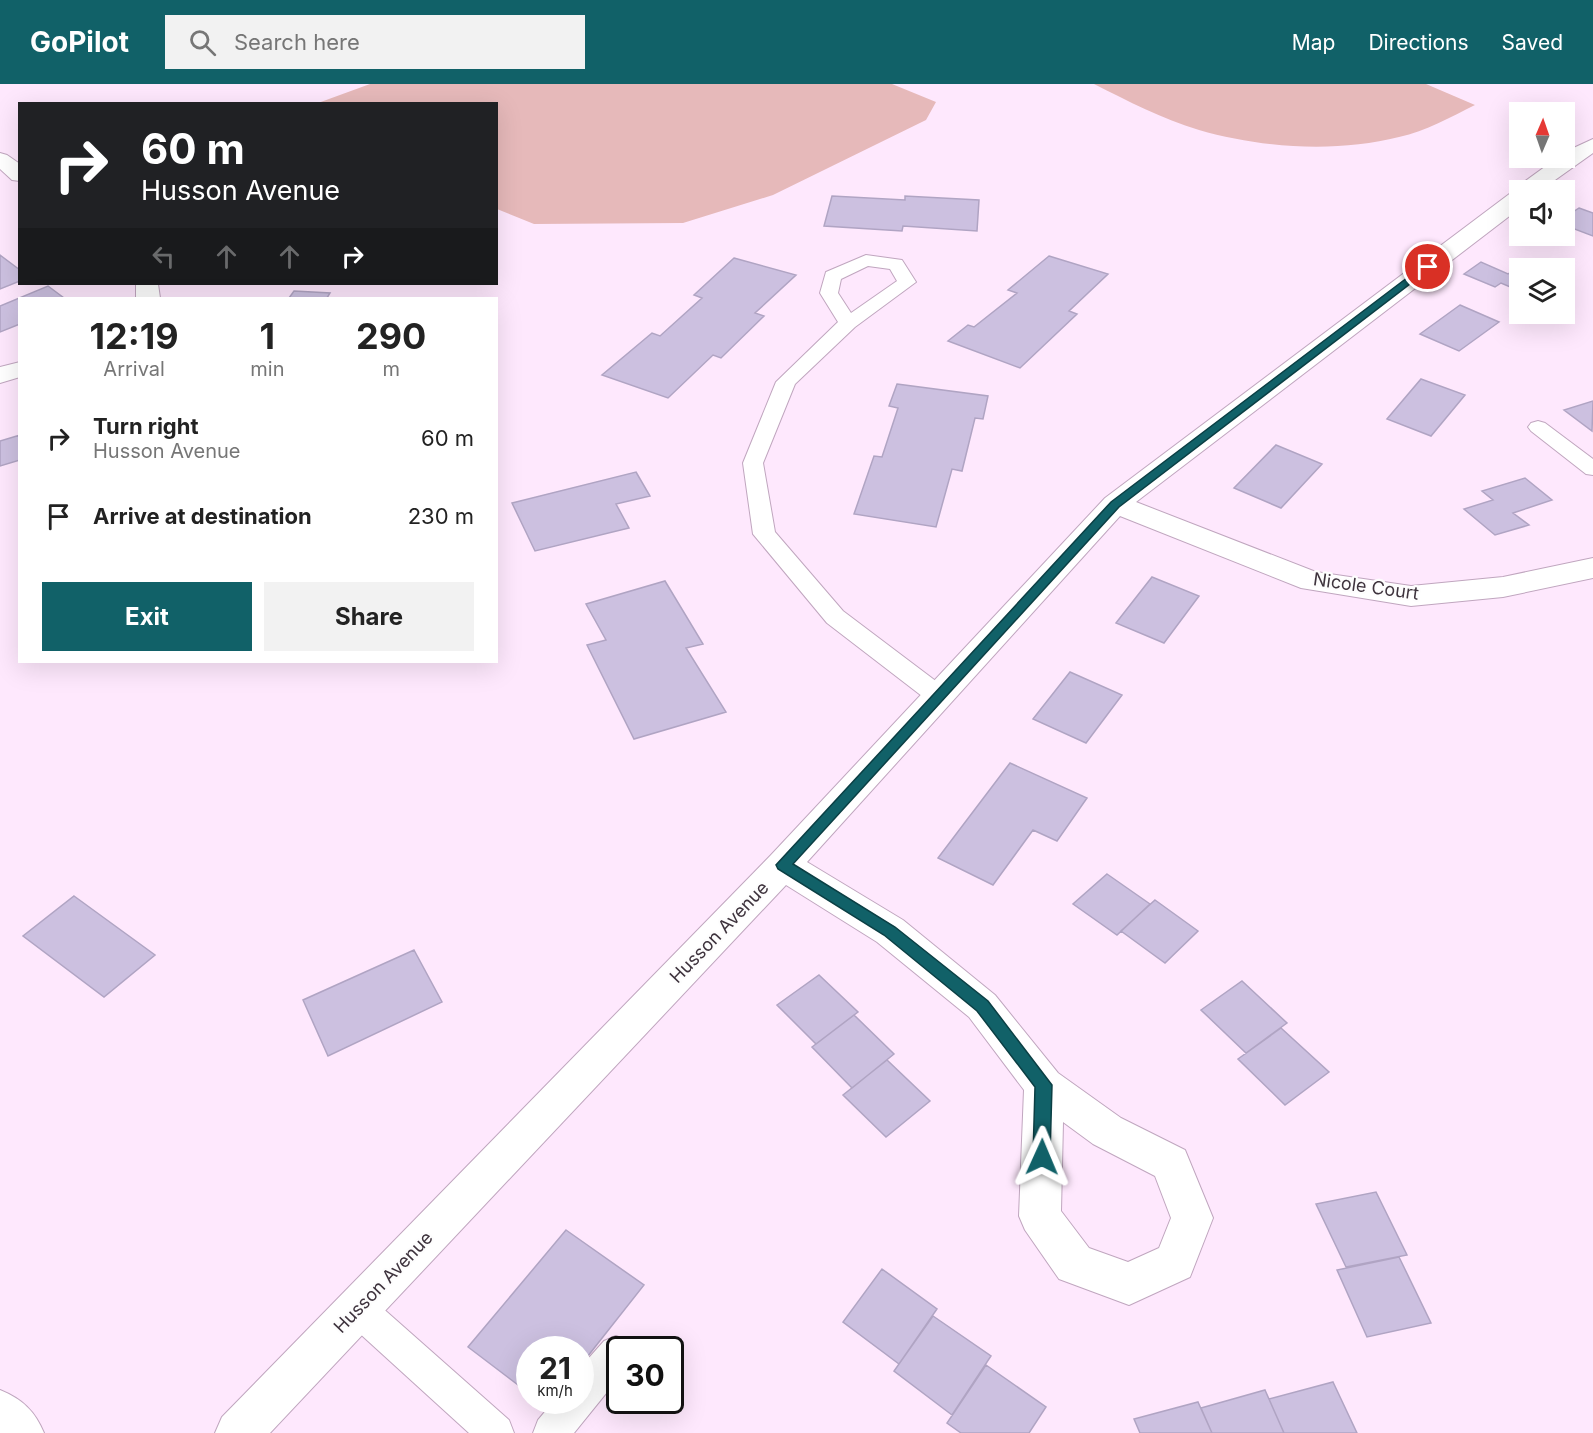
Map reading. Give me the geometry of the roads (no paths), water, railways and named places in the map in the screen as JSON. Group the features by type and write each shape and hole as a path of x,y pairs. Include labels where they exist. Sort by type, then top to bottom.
{"street":[{"path":"1541,180 1574,155 1593,145"},
{"path":"1,160 18,173"},
{"name":"Husson Avenue","path":"238,1433 783,865 1115,504 1509,205"},
{"path":"0,375 18,370"},
{"name":"Nicole Court","path":"1115,504 1311,581 1411,596 1503,587 1593,568"},
{"path":"783,865 890,931 982,1006 1044,1085 1107,1131 1170,1163 1192,1218 1175,1262 1129,1284 1074,1264 1040,1216 1044,1085"},
{"path":"0,1413 21,1433"}],"lane":[{"path":"848,323 786,382 753,463 764,534 835,617 939,698"},
{"path":"1538,427 1593,469"},
{"path":"358,1309 496,1433"},
{"path":"594,1379 606,1365"},
{"path":"550,1433 566,1414"}]}
